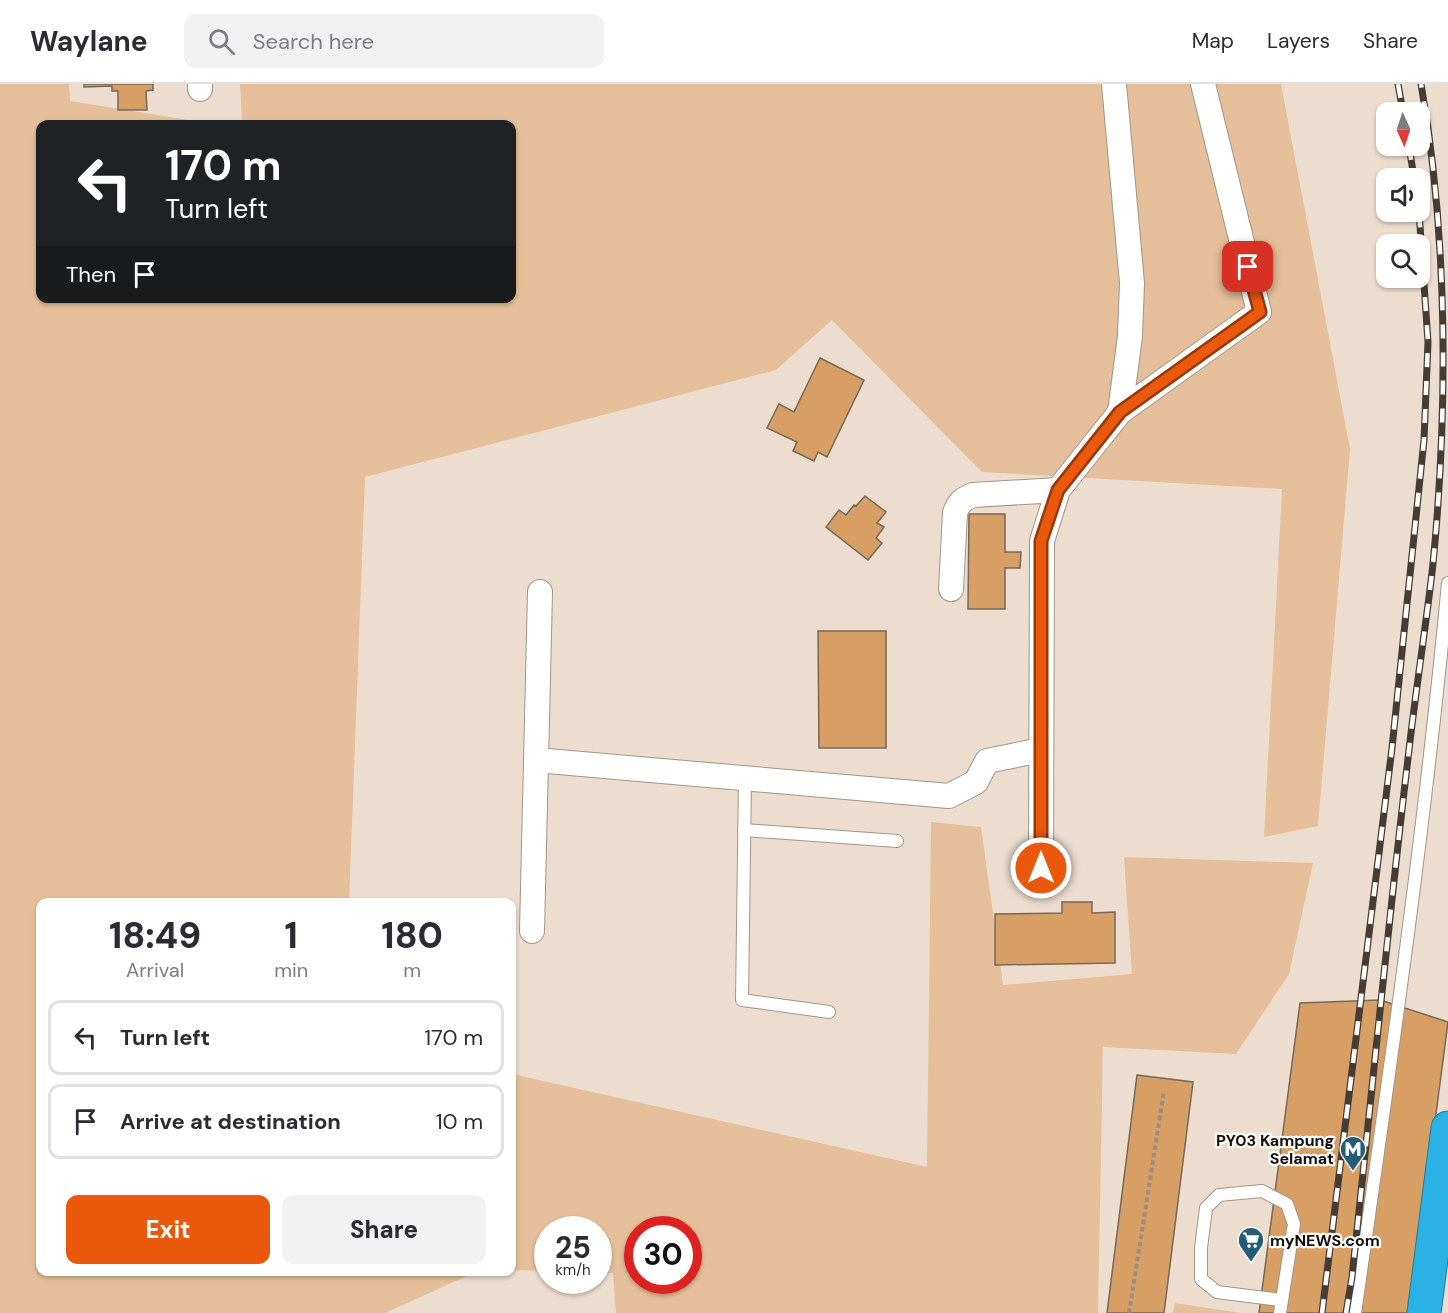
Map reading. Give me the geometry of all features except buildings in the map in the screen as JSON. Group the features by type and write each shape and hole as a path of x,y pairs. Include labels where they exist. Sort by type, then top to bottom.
{"highway":[{"path":"1424,1313 1448,1128"}],"street":[{"path":"1114,84 1132,283 1130,336 1120,412"},
{"path":"1041,868 1041,541 1058,490 1120,412 1260,312 1203,84"},
{"path":"951,589 955,513 964,498 973,495 1058,490"},
{"path":"532,931 540,592"},
{"path":"536,760 949,796 976,782 987,761 1041,750"}],"lane":[{"path":"1355,1313 1404,973 1440,670 1448,583"},
{"path":"745,778 742,1000 829,1012"},
{"path":"744,830 897,841"},
{"path":"1280,1313 1294,1224 1287,1204 1262,1191 1219,1195 1206,1208 1201,1248 1202,1279 1217,1292 1281,1300"}],"path":[{"path":"1129,1313 1164,1091"}],"shaded area":[{"path":"0,84 69,84 70,101 188,120 36,120 36,303 516,303 516,120 242,120 240,84 1281,84 1350,449 1318,826 1264,837 1282,489 982,472 832,320 776,370 365,477 349,898 36,898 36,1276 467,1276 385,1313 0,1313"},
{"path":"931,822 981,827 1003,985 1132,974 1124,857 1313,863 1289,974 1236,1054 1103,1047 1098,1313 616,1313 612,1273 612,1216 534,1216 534,1271 516,1270 516,1075 927,1167"},
{"path":"1175,1303 1241,1313 1173,1313"}],"railway":[{"path":"1398,84 1401,102"},
{"path":"1346,1313 1352,1277 1394,881 1433,564 1438,505 1443,384 1441,262 1430,142 1421,84"},
{"path":"1411,156 1412,168"},
{"path":"1322,1313 1392,748 1424,440 1428,342 1420,222"}],"place":[{"name":"PY03 Kampung Selamat","path":"1353,1172"},
{"name":"myNEWS.com","path":"1251,1263"}],"route":[{"path":"1041,868 1041,541 1058,490 1120,412 1260,312 1248,267"}]}
